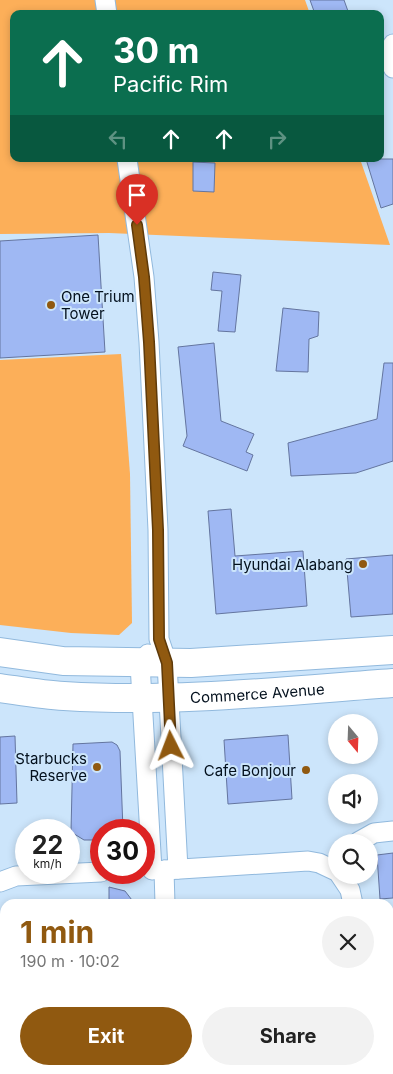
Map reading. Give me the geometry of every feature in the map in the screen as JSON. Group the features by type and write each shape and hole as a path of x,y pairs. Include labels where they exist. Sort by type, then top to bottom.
{"main road":[{"path":"0,652 63,662 155,655 216,662 393,650"},
{"name":"Commerce Avenue","path":"0,688 62,696 155,698 393,683"}],"street":[{"path":"393,44 388,53 393,68"},
{"path":"127,162 144,277 149,342 158,530 155,698 159,870 164,899"},
{"path":"155,655 159,870"},
{"path":"372,834 393,831"},
{"path":"159,870 308,860 328,867"},
{"path":"0,882 16,876 90,873"},
{"path":"346,884 350,890 352,899"}],"shaded area":[{"path":"0,0 305,0 309,10 10,10 10,162 361,162 390,245 109,233 0,234"},
{"path":"121,354 130,474 132,623 119,635 71,633 0,625 0,360"}],"building":[{"path":"310,0 344,0 348,10 314,10"},
{"path":"384,159 393,159 393,204 381,208 367,162 384,162"},
{"path":"193,162 215,163 214,192 193,191"},
{"name":"One Trium Tower","path":"98,235 105,352 0,358 0,241"},
{"path":"213,272 241,275 235,332 218,331 222,291 211,290"},
{"path":"283,308 319,312 318,336 309,339 308,372 276,371"},
{"path":"214,343 221,421 254,434 246,452 253,455 247,471 183,446 187,436 178,347"},
{"path":"384,363 393,363 393,461 356,473 291,476 288,443 377,419"},
{"path":"231,509 235,556 303,551 307,606 216,614 208,511"},
{"path":"393,555 393,614 351,617 346,559"},
{"path":"288,735 292,799 228,804 224,740"},
{"path":"15,736 17,803 0,804 0,737"},
{"path":"112,742 117,745 120,751 123,819 90,819 90,840 80,838 80,819 71,819 73,744"},
{"path":"393,853 393,898 380,899 378,855"},
{"path":"109,887 125,891 131,899 109,899"}],"place":[{"name":"One Trium Tower","path":"51,305"},
{"name":"Hyundai Alabang","path":"363,564"},
{"name":"Starbucks Reserve","path":"97,767"},
{"name":"Cafe Bonjour","path":"306,770"}],"route":[{"path":"137,225 144,277 149,342 158,530 159,639 167,663 171,746"}]}
